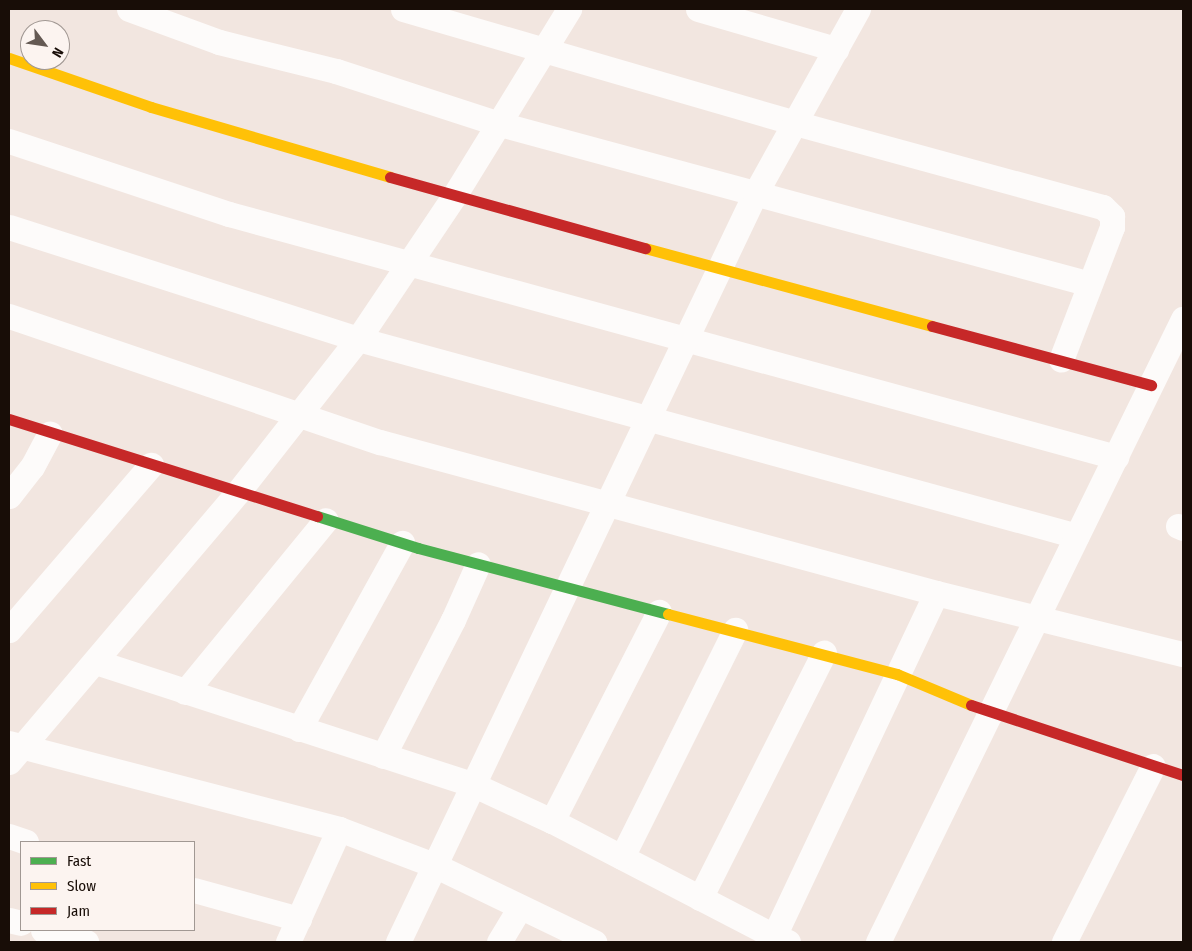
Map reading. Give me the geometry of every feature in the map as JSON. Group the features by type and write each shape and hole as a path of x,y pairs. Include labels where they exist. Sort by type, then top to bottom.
{"street":[{"path":"129,9 220,42 336,71 496,123 1090,284"},
{"path":"403,9 795,123 1103,207 1112,216 1112,227 1061,360"},
{"path":"569,9 545,50 496,123 454,196 358,340 238,492 96,662 13,750 339,829 434,865 591,942"},
{"path":"698,9 836,49"},
{"path":"398,942 755,194 858,9"},
{"path":"9,58 151,107 454,196 1151,386"},
{"path":"9,141 229,214 1116,457"},
{"path":"9,227 358,340 1077,536"},
{"path":"9,316 298,416 380,442 936,593 1038,616 1183,654"},
{"path":"878,942 1183,319"},
{"path":"9,419 402,543 566,589 735,630 897,674 990,713 1183,775"},
{"path":"9,496 32,467 50,433"},
{"path":"9,630 150,465"},
{"path":"185,692 326,520"},
{"path":"299,729 402,543"},
{"path":"383,756 453,620 478,564"},
{"path":"96,662 474,785 552,821 778,940 897,674 936,593"},
{"path":"552,821 659,612"},
{"path":"622,857 735,630"},
{"path":"700,898 824,653"},
{"path":"1064,942 1153,766"},
{"path":"288,942 339,829"},
{"path":"9,836 23,841"},
{"path":"195,890 298,920"},
{"path":"499,942 520,906"},
{"path":"47,931 86,942"}],"traffic: fast":[{"path":"317,516 418,548 668,614"}],"traffic: slow":[{"path":"9,58 151,107 390,177"},
{"path":"645,248 932,326"},
{"path":"668,614 897,674 971,705"}],"traffic: jam":[{"path":"390,177 645,248"},
{"path":"932,326 1151,385"},
{"path":"9,419 317,516"},
{"path":"971,705 1183,775"}]}
